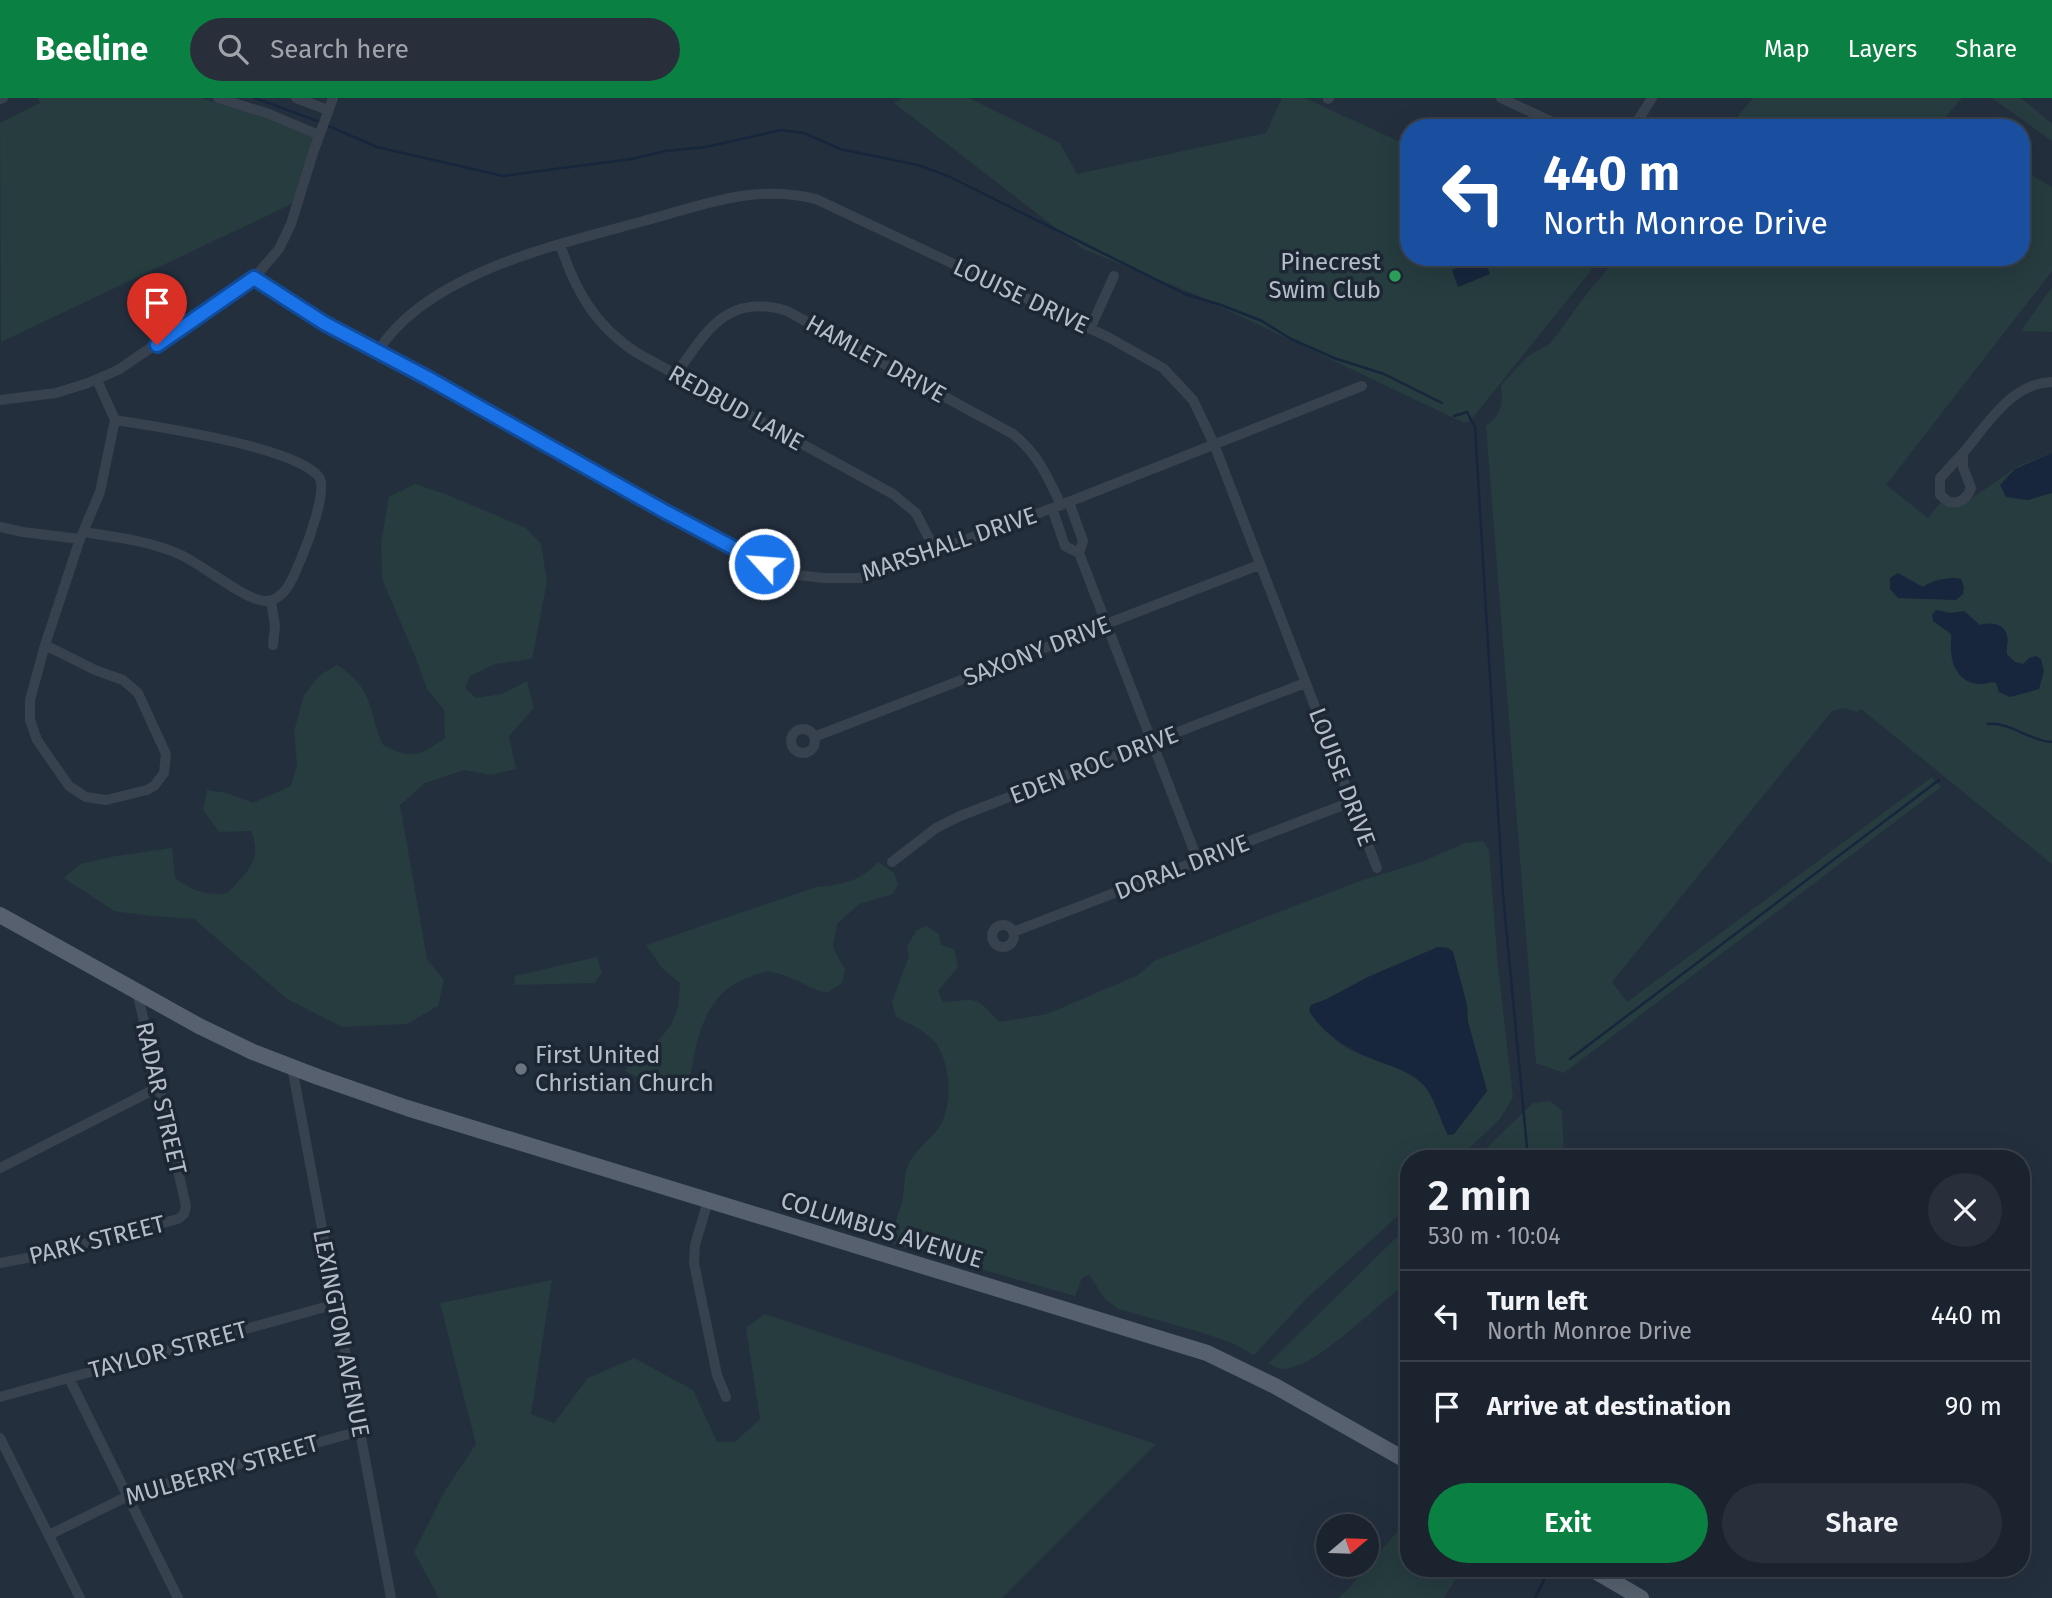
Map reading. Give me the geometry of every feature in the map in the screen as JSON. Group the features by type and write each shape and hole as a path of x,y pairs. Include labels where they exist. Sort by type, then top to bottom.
{"main road":[{"name":"COLUMBUS AVENUE","path":"0,915 253,1052 407,1108 1207,1353 1242,1369 1400,1457"},
{"path":"1606,1577 1642,1598"}],"street":[{"path":"219,98 320,132"},
{"path":"296,98 328,112"},
{"path":"0,400 40,396 97,380 138,358 254,278 284,240 295,215 333,98"},
{"path":"1501,98 1546,119"},
{"path":"1639,119 1652,98"},
{"name":"LOUISE DRIVE","path":"378,351 404,321 454,286 498,264 559,244 753,192 785,192 838,208 1090,328 1163,368 1193,400 1214,444 1377,868"},
{"name":"REDBUD LANE","path":"559,244 576,288 600,323 628,347 904,502 921,520 935,550"},
{"path":"1090,328 1114,276"},
{"name":"MARSHALL DRIVE","path":"254,278 324,323 764,564 810,577 860,578 1060,505 1362,386"},
{"name":"HAMLET DRIVE","path":"676,374 709,329 725,315 753,306 775,307 787,311 1013,434 1027,446 1040,463 1060,505 1083,541 1079,553 1198,861"},
{"path":"45,645 83,665 123,680 144,700 166,754 164,773 154,786 106,800 86,797 69,786 37,740 30,720 30,700 45,645 81,535 105,475 115,420 97,380"},
{"path":"1963,453 2011,398 2034,385 2052,382"},
{"path":"0,527 23,532 141,541 196,562 254,599 271,601 283,594 304,552 322,488 319,477 296,462 258,449 186,431 115,420"},
{"name":"HAMLET DRIVE","path":"1060,505 1065,546 1079,553"},
{"name":"SAXONY DRIVE","path":"814,737 1259,565"},
{"path":"271,601 275,626 273,645"},
{"name":"EDEN ROC DRIVE","path":"892,862 943,824 1305,683"},
{"name":"DORAL DRIVE","path":"1013,932 1351,802"},
{"name":"RADAR STREET","path":"137,991 186,1206"},
{"name":"LEXINGTON AVENUE","path":"292,1067 391,1598"},
{"path":"0,1168 159,1087"},
{"path":"708,1201 695,1245 694,1263 717,1375 726,1397"},
{"name":"PARK STREET","path":"0,1264 178,1219 184,1214 186,1206"},
{"name":"TAYLOR STREET","path":"0,1396 336,1304"},
{"path":"69,1378 178,1598"},
{"name":"MULBERRY STREET","path":"48,1535 128,1495 360,1431"},
{"path":"0,1438 80,1598"}],"green space":[{"path":"38,98 201,98 319,135 298,201 1,342 0,123 40,103"},
{"name":"Pinecrest Swim Club","path":"902,98 969,98 1060,143 1077,174 1266,133 1282,98 1305,98 1400,142 1400,266 1595,266 1470,421 1464,423 1194,294 1083,249 894,103"},
{"path":"1753,98 1962,98 1944,119 1736,119"},
{"path":"1992,98 2021,98 2052,124 2052,141 2030,125 2030,119 2021,119"},
{"path":"2030,174 2052,187 2052,271 1886,485 1928,518 1941,502 1965,503 2018,466 2052,453 2052,864 1861,709 1858,712 1844,708 1832,711 1612,982 1627,1002 1932,777 1941,787 1564,1073 1536,1063 1486,426 1500,408 1501,385 1528,356 1550,344 1610,266 2030,266"},
{"path":"2052,287 2052,332 2021,331"},
{"path":"415,484 526,528 541,544 547,582 532,659 495,664 470,676 465,688 476,698 502,694 527,681 534,708 509,736 516,769 491,775 464,770 425,783 400,805 427,959 444,980 438,1006 407,1024 342,1027 287,999 194,919 114,911 64,878 80,864 172,848 175,878 200,892 228,893 251,865 255,850 254,841 251,831 219,832 203,810 207,790 227,793 253,803 291,786 297,765 294,731 304,695 320,675 337,665 358,683 364,692 383,745 402,753 416,754 445,738 444,710 427,689 382,579 381,542 389,497"},
{"path":"1483,841 1489,850 1498,967 1513,1097 1500,1119 1467,1150 1400,1150 1400,1214 1308,1297 1254,1355 1232,1343 1197,1331 1118,1309 1105,1299 1089,1275 1082,1278 1075,1296 893,1244 908,1165 939,1127 944,1118 948,1095 947,1071 939,1049 925,1033 896,1017 892,1002 909,956 907,946 917,930 926,926 939,934 941,945 954,949 958,967 938,991 943,1002 975,1001 999,1022 1047,1014 1138,975 1154,961 1357,882 1424,861 1465,843","holes":["1438,947 1448,948 1453,952 1487,1091 1454,1134 1448,1135 1433,1100 1420,1082 1401,1070 1346,1048 1330,1033 1311,1005"]},
{"path":"878,862 894,873 898,885 893,894 859,904 837,924 833,947 845,970 842,983 827,993 771,972 755,975 722,993 713,1005 700,1033 690,1080 658,1077 641,1079 625,1071 634,1057 653,1047 671,1025 678,1008 680,983 662,968 646,945 816,887 850,881"},
{"path":"597,957 602,973 595,983 514,985 515,976"},
{"path":"1550,1101 1562,1111 1564,1150 1484,1150 1533,1103"},
{"path":"1400,1234 1400,1289 1313,1358 1283,1369 1268,1364"},
{"path":"552,1280 531,1414 554,1423 588,1378 634,1358 693,1390 717,1442 735,1442 760,1419 746,1328 765,1314 1156,1444 1002,1598 439,1598 414,1552 446,1489 476,1444 440,1303"},
{"path":"1400,1528 1400,1577 1457,1577 1444,1598 1338,1598 1358,1577 1379,1577 1379,1553"}],"water":[{"path":"1462,266 1487,266 1490,274 1458,287 1452,270"},
{"path":"2052,453 2052,493 2028,500 2006,497 2000,485 2015,469"},
{"path":"1898,573 1923,587 1941,579 1961,579 1963,594 1956,600 1898,598 1890,589 1890,578"},
{"path":"1936,610 1951,613 1964,611 1980,625 1992,624 2003,628 2008,637 2007,654 2015,662 2023,664 2036,656 2041,659 2044,671 2039,689 2010,697 1999,692 1996,683 1976,684 1963,678 1952,659 1951,634 1933,621 1932,615"},
{"path":"1438,947 1448,948 1453,952 1487,1091 1454,1134 1448,1135 1433,1100 1421,1082 1408,1073 1341,1043 1316,1021 1309,1011 1311,1005"}],"waterway":[{"path":"255,98 320,122"},
{"path":"326,125 377,147 503,176 706,147 781,130 804,133 840,149 918,165 948,176 1185,294 1262,321 1291,339 1334,358 1384,374 1442,403"},
{"path":"1454,416 1467,412 1475,427 1503,894 1527,1150"},
{"path":"1988,724 2004,726 2052,742"},
{"path":"1570,1059 1939,780"},
{"path":"1535,1598 1546,1577"}],"place":[{"name":"Pinecrest Swim Club","path":"1395,276"},
{"name":"First United Christian Church","path":"521,1069"}],"route":[{"path":"157,345 254,278 324,323 764,564"}]}
